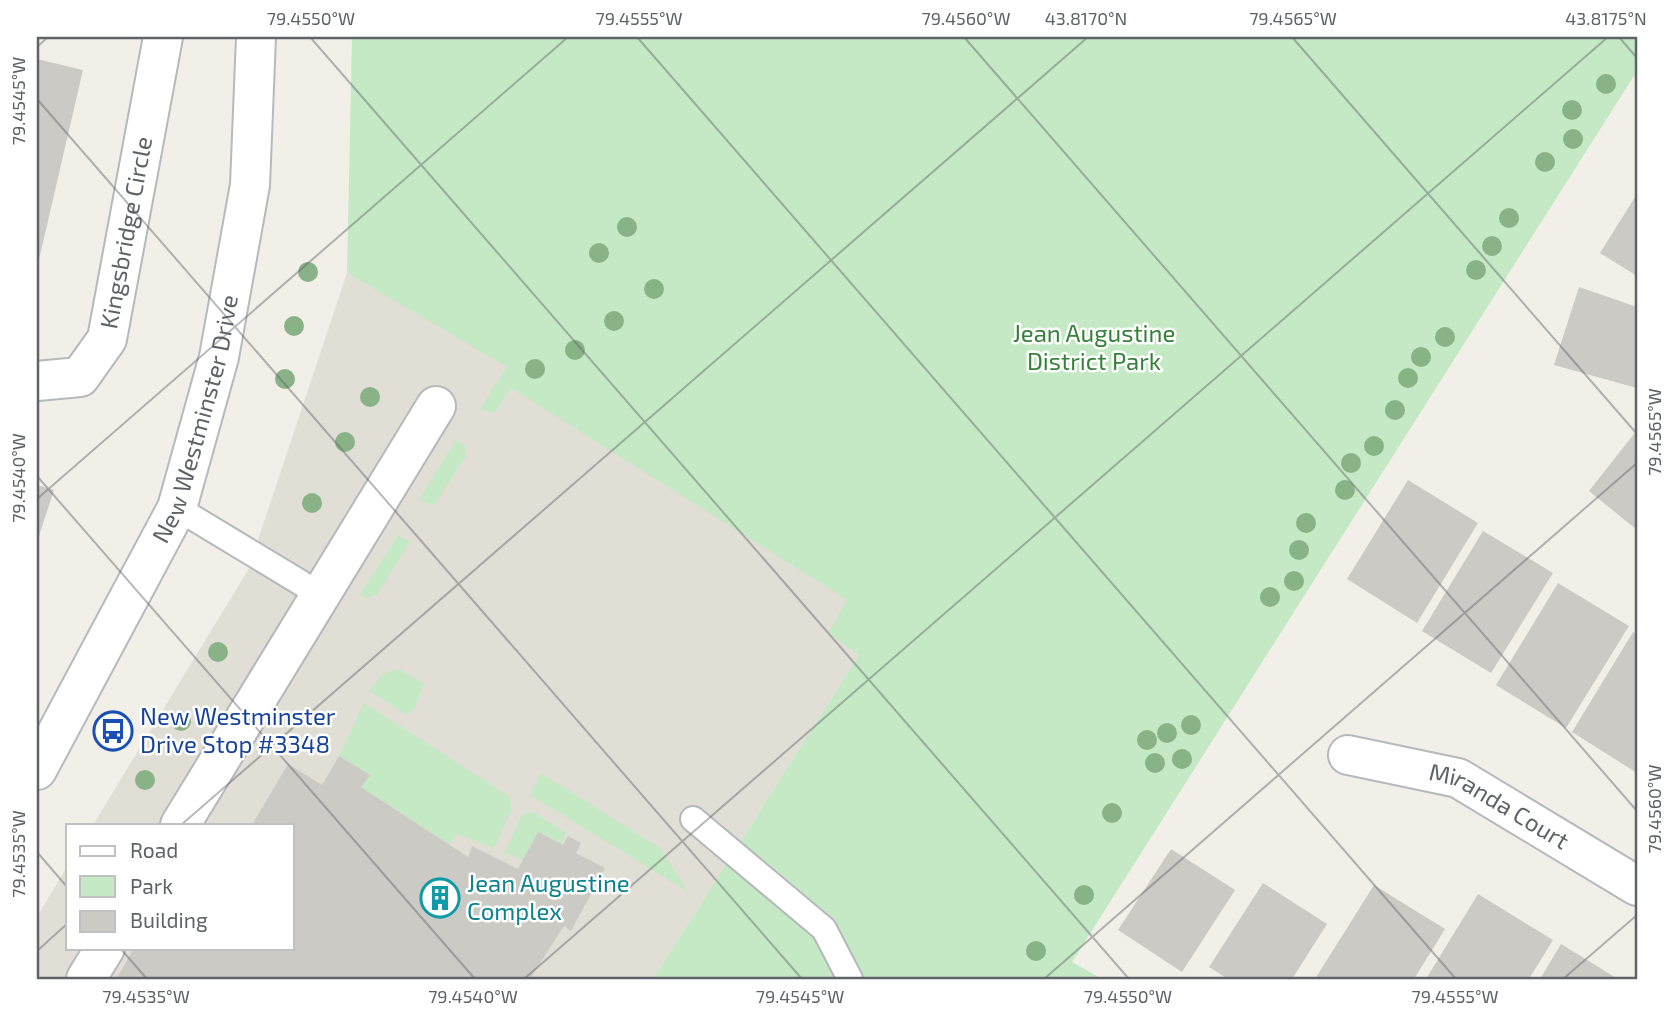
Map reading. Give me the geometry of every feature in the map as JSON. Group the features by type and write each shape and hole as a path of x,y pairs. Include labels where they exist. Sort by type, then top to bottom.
{"street":[{"name":"Kingsbridge Circle","path":"37,381 80,377 107,339 163,37"},
{"name":"New Westminster Drive","path":"37,770 177,508 219,357 250,185 256,37"},
{"path":"181,824 436,405"},
{"name":"Miranda Court","path":"1348,755 1458,778 1637,886"},
{"path":"86,979 104,950"}],"lane":[{"path":"177,508 321,595"},
{"path":"692,819 824,929 850,979"}],"shaded area":[{"path":"347,273 909,599 859,655 653,979 37,979 37,917 66,868 66,950 294,950 294,824 94,824 248,570"}],"green space":[{"name":"Jean Augustine District Park","path":"352,37 1637,37 1637,71 1072,962 1102,979 653,979 859,655 828,633 847,600 511,388 494,413 480,409 507,367 347,273"},
{"path":"456,440 465,446 466,456 433,505 419,500"},
{"path":"398,535 410,542 377,595 366,598 360,595"},
{"path":"398,669 424,683 415,708 407,715 369,691 382,674"},
{"path":"364,703 509,796 512,809 494,848 457,834 449,844 361,787 369,775 339,756"},
{"path":"541,773 660,848 688,892 530,795"},
{"path":"533,812 566,833 561,844 538,832 523,860 505,853 522,814"}],"building":[{"path":"37,59 83,70 38,264 37,264"},
{"path":"1637,194 1637,276 1600,253"},
{"path":"1579,287 1637,307 1637,388 1554,365"},
{"path":"1637,430 1637,530 1589,491"},
{"path":"1408,480 1478,523 1417,623 1347,579"},
{"path":"37,485 54,490 37,542"},
{"path":"1483,531 1553,573 1491,673 1422,631"},
{"path":"1558,583 1629,626 1566,728 1496,685"},
{"path":"1633,632 1637,634 1637,773 1572,732"},
{"name":"Jean Augustine Complex","path":"339,756 370,775 361,787 468,857 472,846 518,869 538,832 563,845 568,836 581,843 576,853 605,868 571,931 564,926 530,979 117,978 133,950 294,950 294,824 253,824 288,764 322,785"},
{"path":"1171,849 1235,890 1182,972 1118,930"},
{"path":"1263,883 1327,924 1292,979 1228,979 1209,967"},
{"path":"1374,885 1445,929 1414,979 1315,979"},
{"path":"1478,894 1553,940 1529,979 1426,979"},
{"path":"1561,944 1618,979 1540,979"}],"place":[{"name":"New Westminster Drive Stop #3348","path":"113,731"},
{"name":"Jean Augustine Complex","path":"440,898"}]}
